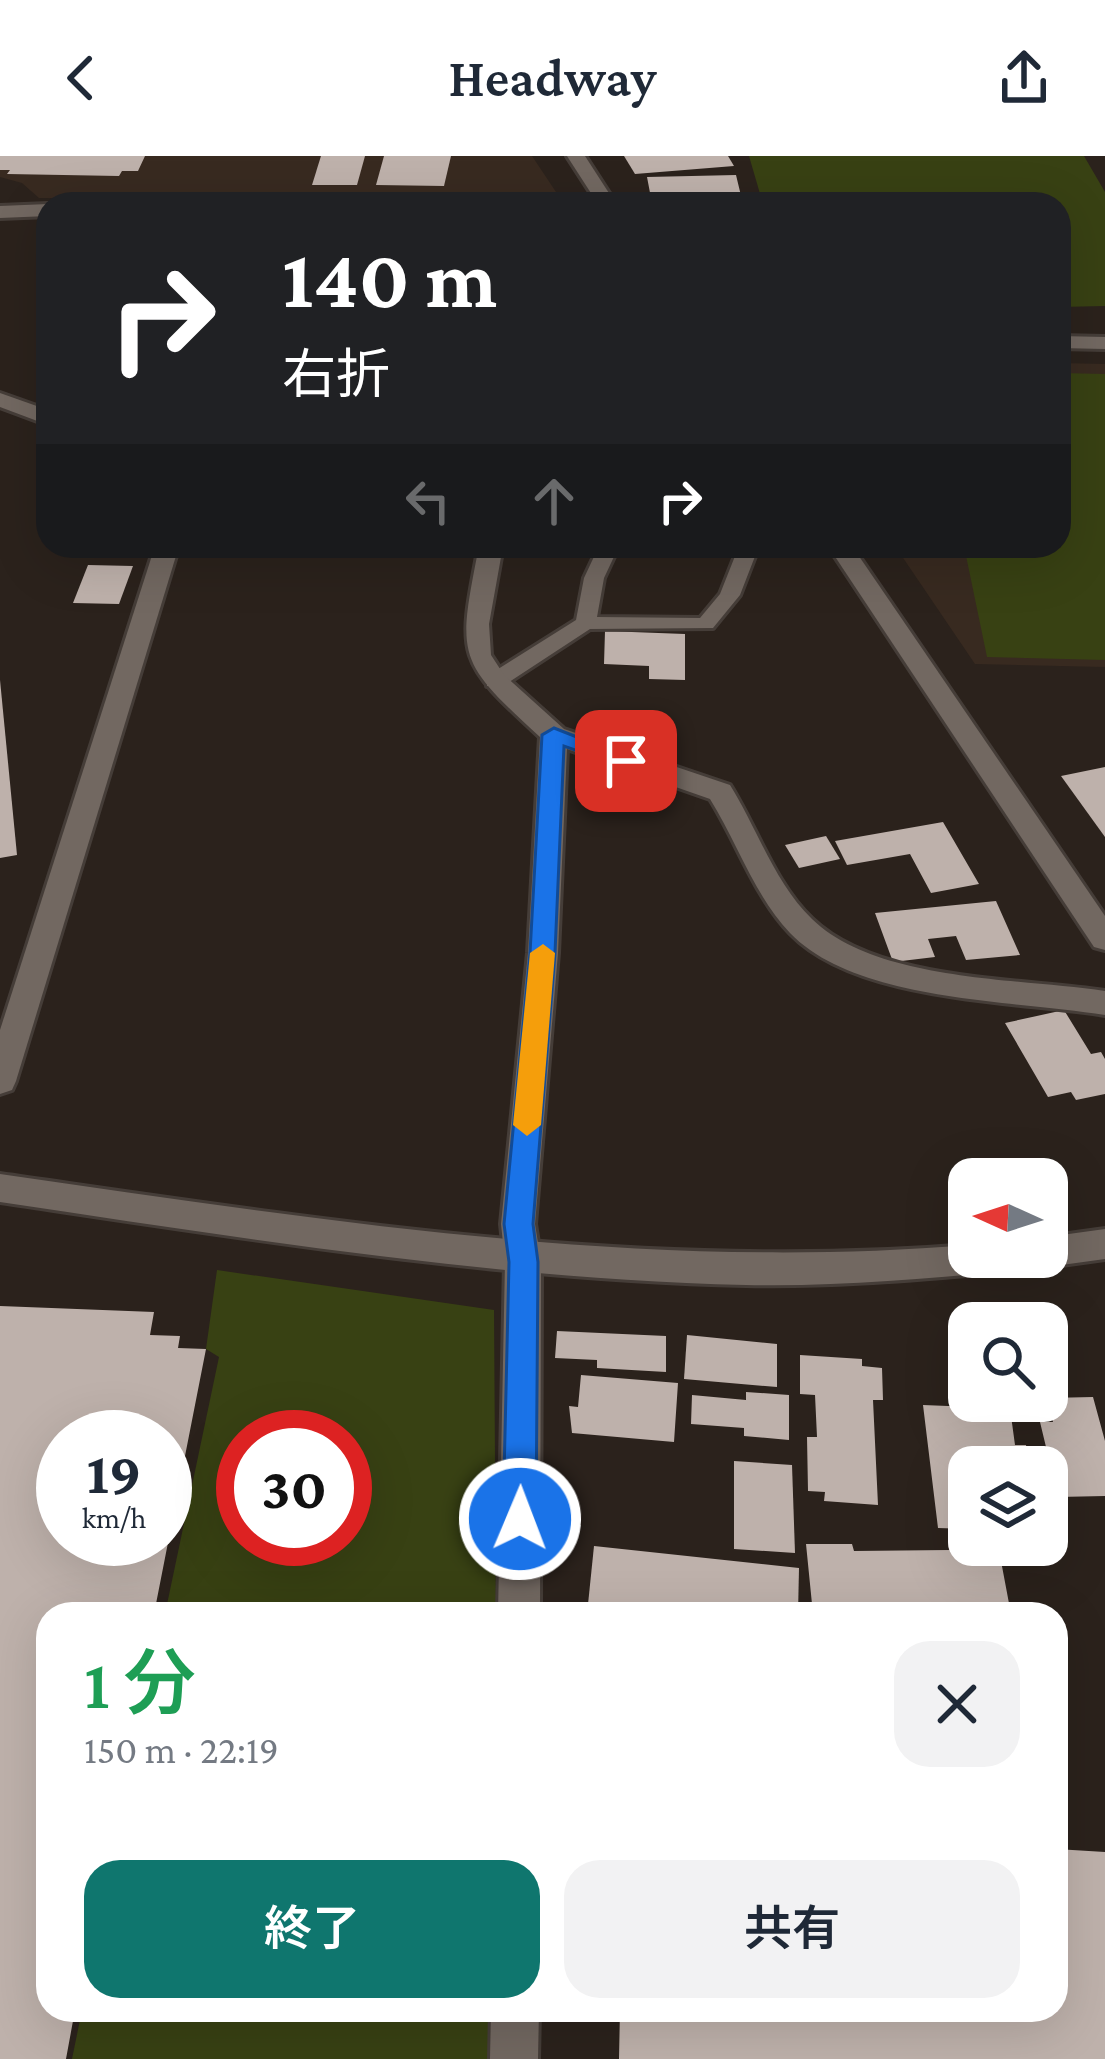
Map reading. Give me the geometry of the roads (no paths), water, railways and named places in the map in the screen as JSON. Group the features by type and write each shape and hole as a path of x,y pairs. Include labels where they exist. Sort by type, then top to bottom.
{"street":[{"path":"576,156 600,192"},
{"path":"0,212 36,210"},
{"path":"1071,342 1105,343"},
{"path":"0,399 36,413"},
{"path":"0,1081 163,558"},
{"path":"489,558 476,624 478,656 495,681 554,735 720,792 776,894 804,930 833,952 915,976 1105,1003"},
{"path":"848,558 1103,933"},
{"path":"519,1602 524,1262 518,1224 543,953 554,735"},
{"path":"0,1188 524,1262 843,1268 948,1261"},
{"path":"1068,1249 1105,1244"},
{"path":"514,2059 515,2022"}],"lane":[{"path":"586,622 594,578 603,558"},
{"path":"495,681 586,622 706,625 730,595 744,558"}]}
